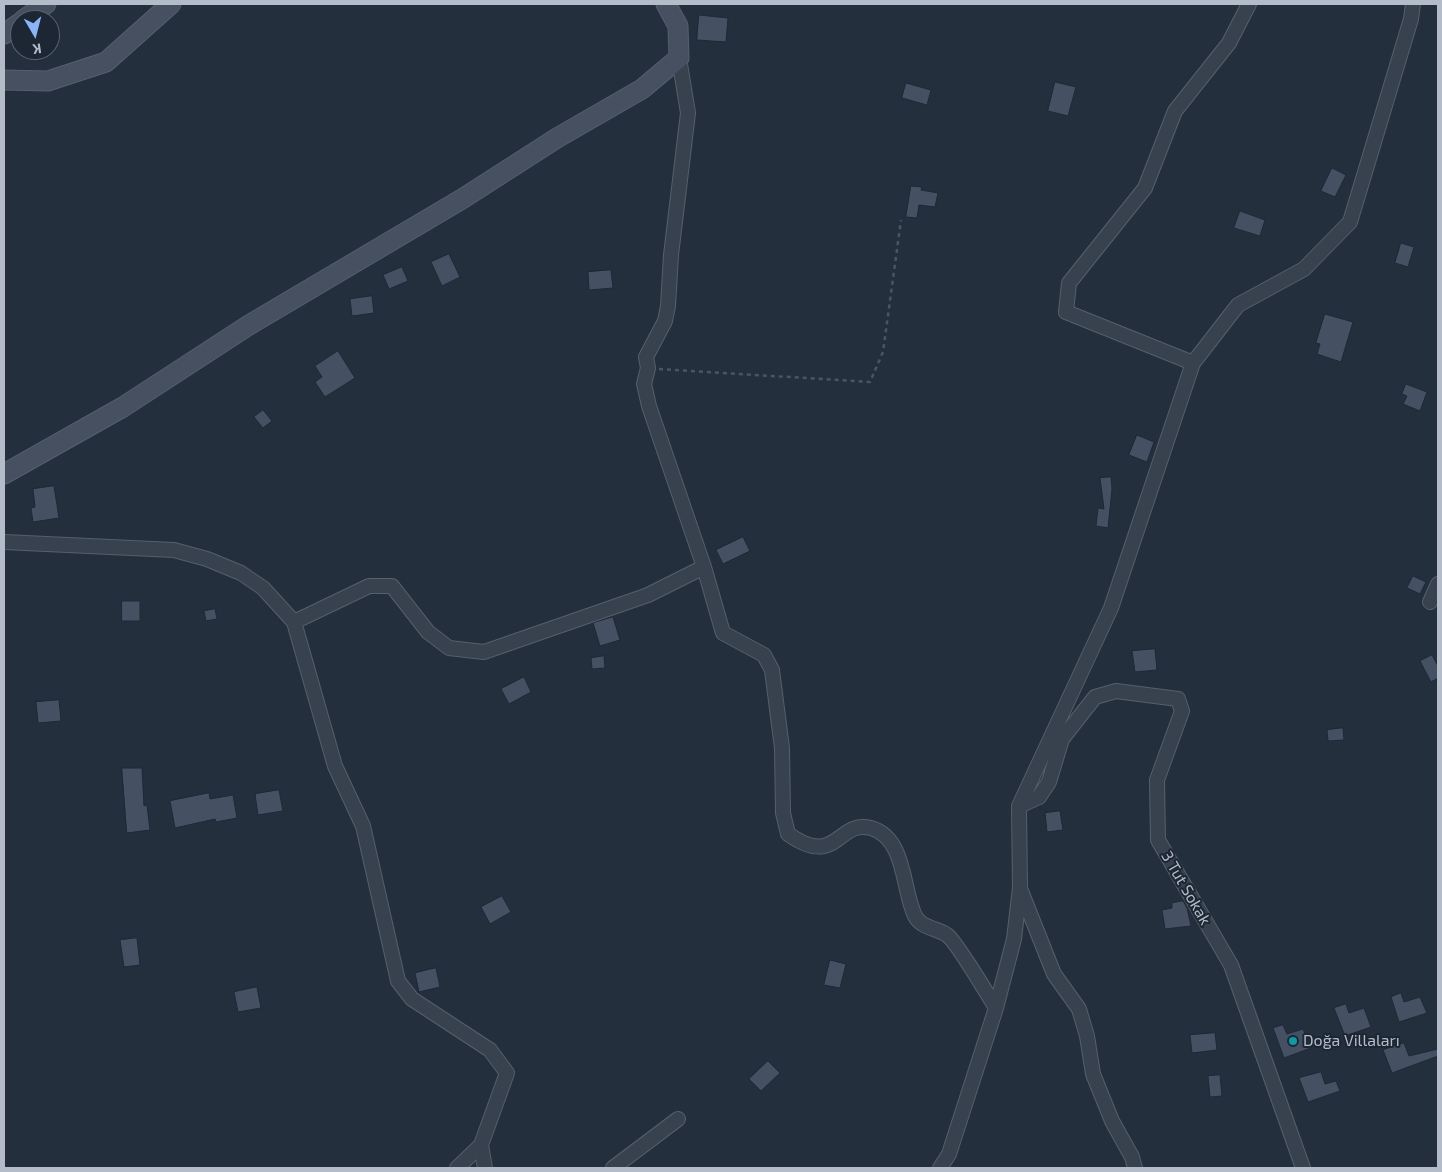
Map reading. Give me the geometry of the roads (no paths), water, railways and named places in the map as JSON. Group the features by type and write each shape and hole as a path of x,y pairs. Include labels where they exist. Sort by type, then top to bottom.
{"street":[{"path":"4,80 48,81 106,62 171,4"},
{"path":"666,4 678,26 679,58 688,113 668,306 665,321 646,357 648,368 644,384 649,406 704,567 723,633 764,655 772,670 782,748 783,813 788,834 803,844 817,848 829,844 852,830 870,828 888,836 900,863 915,917 922,924 948,936 996,1008"},
{"path":"1193,363 1066,312 1069,283 1145,188 1175,111 1229,43 1249,4"},
{"path":"940,1168 949,1154 996,1008 1014,939 1020,888 1019,806 1112,608 1193,363 1238,305 1304,269 1350,222 1411,19 1413,4"},
{"path":"4,474 123,407 249,326 462,199 557,138 642,89 679,58"},
{"path":"4,542 174,550 207,559 240,573 264,588 294,622 335,766 364,826 398,981 412,1000 490,1050 507,1073 481,1144 457,1168"},
{"path":"294,622 369,586 392,586 428,632 449,648 484,652 648,595 704,567"},
{"path":"1430,602 1438,584"},
{"name":"3 Tut Sokak","path":"1019,806 1039,797 1049,782 1062,739 1095,697 1116,691 1178,699 1182,711 1157,780 1158,840 1231,964 1303,1168"},
{"path":"1020,888 1054,974 1079,1009 1087,1036 1093,1074 1112,1121 1132,1157 1135,1168"},
{"path":"613,1168 678,1119"},
{"path":"481,1144 485,1168"}],"place":[{"name":"Doğa Villaları","path":"1293,1041"}]}
